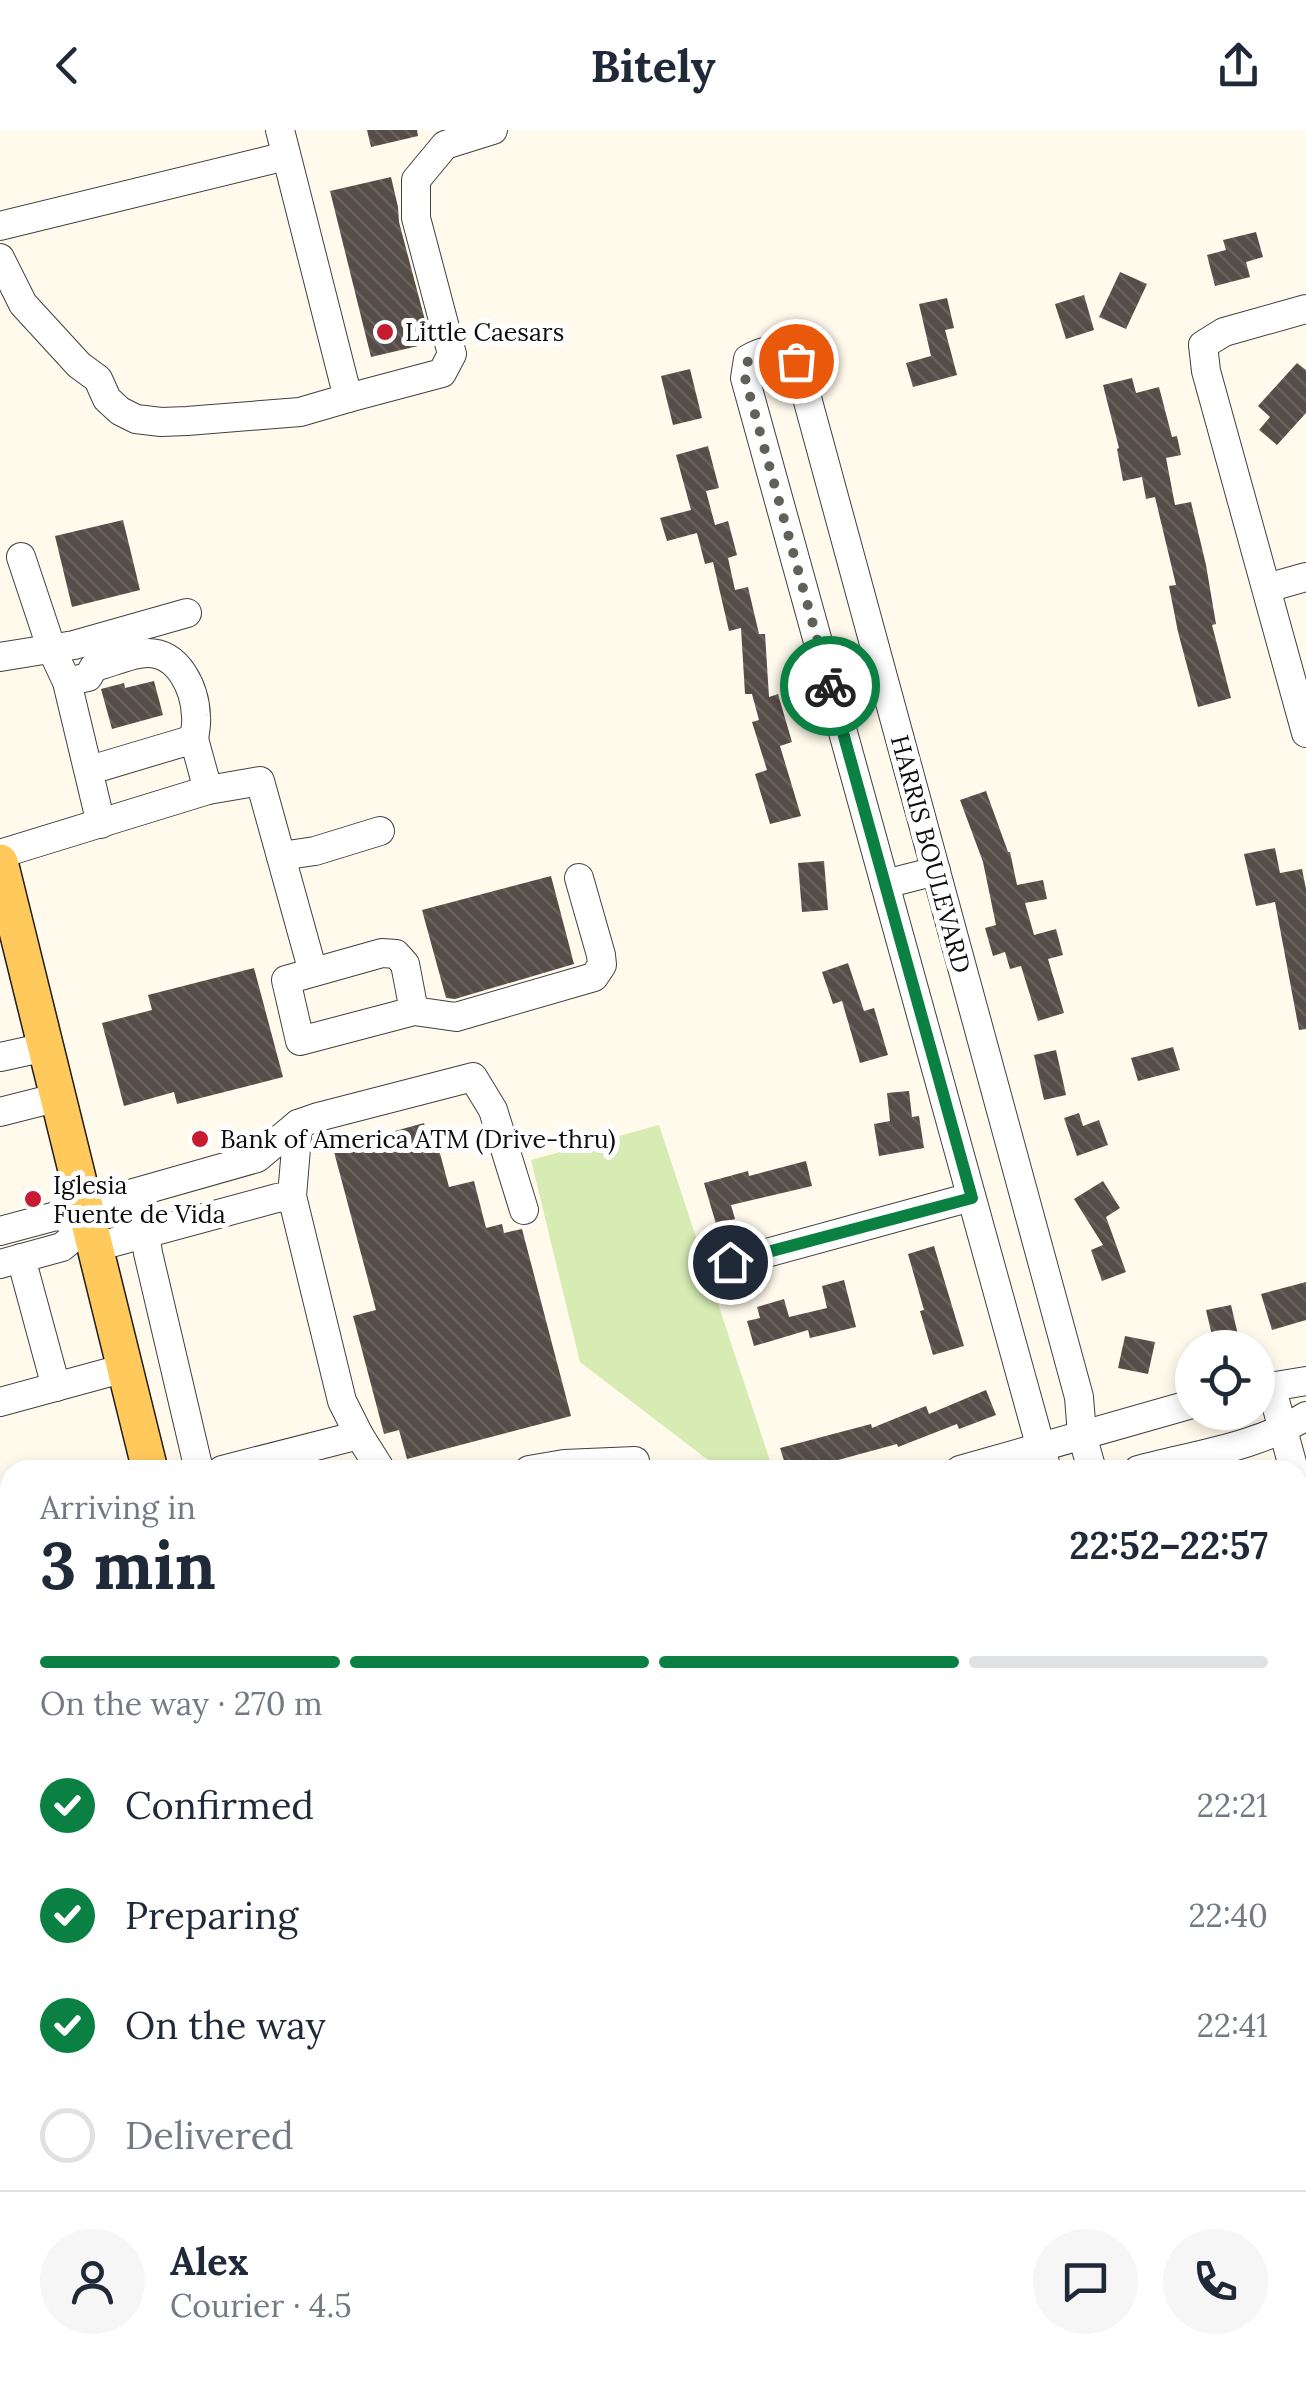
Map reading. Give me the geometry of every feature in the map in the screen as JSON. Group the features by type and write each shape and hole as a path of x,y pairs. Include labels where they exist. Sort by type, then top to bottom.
{"main road":[{"path":"0,858 148,1460"}],"street":[{"path":"0,258 23,304 78,365 98,379 107,399 120,411 162,422 300,412 442,373 452,354 416,218 416,180 445,146 493,130"},
{"path":"0,226 283,143 348,398"},
{"path":"1306,309 1224,332 1203,345 1206,371 1306,733"},
{"name":"HARRIS BOULEVARD","path":"1044,1459 745,378 748,360 762,351 782,351 796,361 800,372 1079,1397 1082,1435 1089,1460"},
{"path":"21,557 52,650 77,679 101,824"},
{"path":"1267,588 1306,578"},
{"path":"0,657 52,650 187,613"},
{"path":"77,679 94,667 148,653 163,656 178,666 188,682 196,716 194,740 208,790"},
{"path":"90,770 194,740"},
{"path":"0,858 208,790 260,781 313,972"},
{"path":"281,856 315,851 380,831"},
{"path":"885,884 936,871"},
{"path":"414,1011 405,964 396,954 382,953 286,980 300,1041 414,1011 456,1017 594,978 602,966 601,955 579,878"},
{"path":"0,1058 46,1047"},
{"path":"93,1235 123,1196 257,1158 298,1124 473,1077 494,1110 524,1210"},
{"path":"0,1112 59,1097"},
{"path":"298,1124 292,1196 342,1401 375,1460"},
{"path":"139,1192 196,1460"},
{"path":"56,1387 11,1261 93,1235 146,1234 292,1196"},
{"path":"730,1262 972,1198"},
{"path":"0,1231 56,1216 93,1235"},
{"path":"1275,1386 1306,1381"},
{"path":"0,1402 56,1387 129,1383 179,1386"},
{"path":"1275,1400 1295,1423 1294,1460"},
{"path":"1044,1459 1082,1435 1175,1409"},
{"path":"1171,1460 1295,1423"},
{"path":"262,1460 359,1436"},
{"path":"148,1460 191,1438"}],"green space":[{"path":"659,1125 770,1460 708,1460 580,1362 531,1160"}],"building":[{"path":"367,130 417,130 418,136 371,147"},
{"path":"391,177 431,343 371,357 330,191"},
{"path":"1256,232 1263,257 1246,262 1250,277 1215,286 1207,255 1226,250 1223,240"},
{"path":"1120,272 1147,284 1126,329 1099,317"},
{"path":"1084,295 1094,330 1066,339 1055,304"},
{"path":"947,298 954,328 945,330 957,375 913,387 906,363 931,356 919,304"},
{"path":"1297,363 1306,370 1306,413 1277,445 1259,430 1270,417 1258,406"},
{"path":"690,369 702,418 673,425 661,376"},
{"path":"1132,378 1136,393 1159,387 1172,437 1177,436 1181,455 1166,458 1175,505 1191,502 1206,565 1216,624 1212,625 1231,698 1198,707 1178,632 1169,586 1176,585 1155,497 1146,499 1142,477 1123,481 1103,385"},
{"path":"708,446 719,488 706,491 715,525 728,521 737,555 728,558 735,590 748,587 759,634 765,634 769,697 778,694 792,742 780,746 801,816 770,824 755,774 767,770 752,722 759,720 752,694 745,694 741,628 729,631 713,562 705,564 697,533 667,541 660,518 691,510 676,455"},
{"path":"123,520 140,590 72,607 55,536"},
{"path":"154,681 163,715 112,729 101,689"},
{"path":"986,791 1010,852 1017,885 1043,880 1047,899 1025,903 1034,935 1056,929 1063,955 1048,959 1064,1013 1038,1021 1021,966 1010,969 1005,952 993,956 985,928 996,925 983,862 960,800"},
{"path":"1275,848 1280,873 1302,869 1306,889 1306,1029 1299,1030 1275,902 1256,906 1244,854"},
{"path":"824,861 828,910 802,912 798,863"},
{"path":"551,876 574,964 455,999 446,998 422,910"},
{"path":"848,963 864,1011 874,1008 888,1055 860,1063 842,1001 833,1004 822,972"},
{"path":"254,968 283,1077 177,1104 174,1092 124,1106 102,1023 152,1010 148,995"},
{"path":"1173,1047 1180,1070 1138,1081 1131,1058"},
{"path":"1056,1050 1066,1095 1044,1100 1034,1055"},
{"path":"909,1091 912,1117 919,1116 924,1148 879,1156 874,1124 890,1121 887,1093"},
{"path":"1079,1113 1083,1126 1099,1120 1108,1145 1077,1156 1064,1118"},
{"path":"424,1123 431,1148 438,1146 449,1187 474,1181 486,1228 502,1224 504,1233 522,1229 571,1416 407,1459 399,1430 384,1434 353,1316 376,1310 333,1148"},
{"path":"806,1161 812,1186 731,1205 735,1219 716,1224 704,1183"},
{"path":"1103,1181 1120,1208 1106,1217 1126,1272 1102,1281 1091,1250 1103,1245 1074,1199"},
{"path":"934,1246 964,1346 933,1355 908,1254"},
{"path":"844,1280 856,1327 810,1338 808,1330 754,1346 747,1321 760,1318 757,1307 784,1299 789,1317 827,1308 822,1286"},
{"path":"1306,1282 1306,1320 1272,1330 1261,1294"},
{"path":"1231,1305 1237,1330 1211,1330 1206,1310"},
{"path":"1125,1336 1155,1342 1148,1374 1118,1368"},
{"path":"986,1390 996,1415 959,1429 957,1424 898,1447 897,1444 838,1460 784,1460 780,1448 871,1424 872,1428 926,1406 929,1414"}],"way so far":[{"path":"796,361 782,351 762,351 748,360 745,378 830,686"}],"place":[{"name":"Little Caesars","path":"385,332"},
{"name":"Bank of America ATM (Drive-thru)","path":"200,1139"},
{"name":"Iglesia Fuente de Vida","path":"33,1199"}],"route":[{"path":"730,1262 972,1198 830,686"}]}
